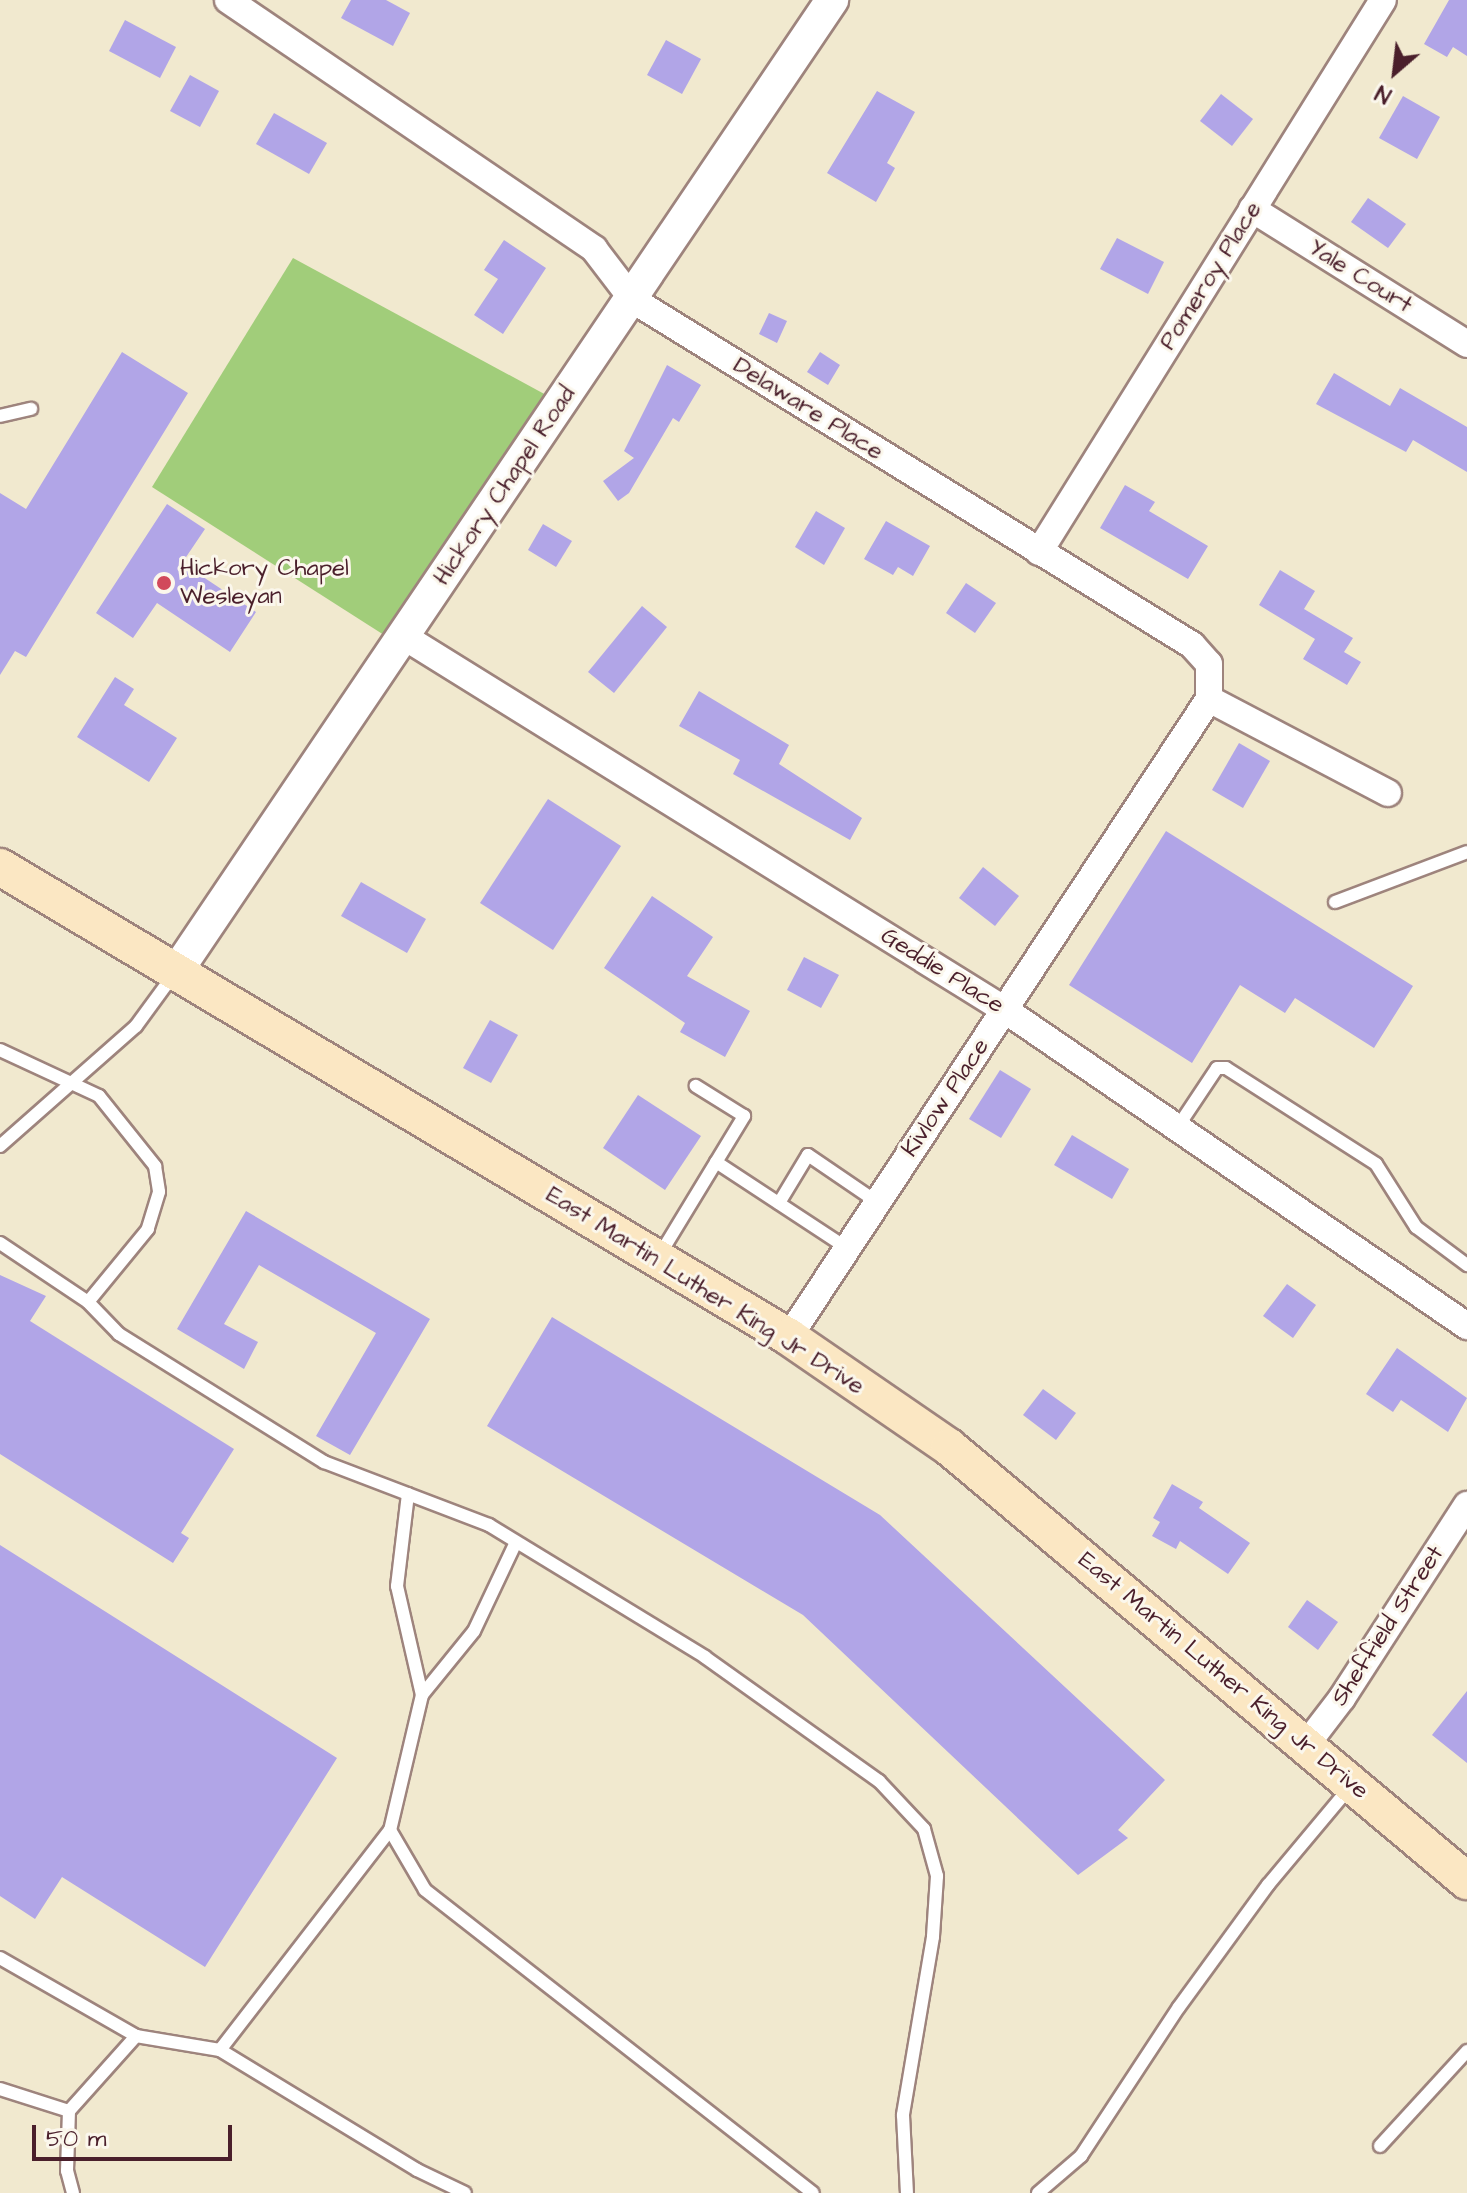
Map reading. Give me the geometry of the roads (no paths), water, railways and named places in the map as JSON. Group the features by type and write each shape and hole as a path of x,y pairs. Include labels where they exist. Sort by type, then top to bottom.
{"main road":[{"name":"East Martin Luther King Jr Drive","path":"0,867 789,1337 949,1447 1467,1881"}],"street":[{"name":"Delaware Place","path":"228,0 594,249 633,300 1192,645 1209,664 1209,699"},
{"name":"Hickory Chapel Road","path":"176,972 633,300 832,0"},
{"name":"Pomeroy Place","path":"1039,552 1383,0"},
{"name":"Yale Court","path":"1252,209 1467,344"},
{"name":"Geddie Place","path":"403,636 1005,1010 1467,1326"},
{"path":"1209,699 1388,793"},
{"name":"Kivlow Place","path":"789,1337 1209,699"},
{"name":"Sheffield Street","path":"1306,1745 1342,1698 1467,1505"}],"lane":[{"path":"0,416 31,409"},
{"path":"1335,902 1467,852"},
{"path":"0,1146 136,1026 176,972"},
{"path":"0,1050 74,1080 99,1096 155,1166 159,1192 148,1229 88,1302"},
{"path":"1177,1128 1217,1068 1226,1068 1376,1164 1416,1227 1467,1265"},
{"path":"657,1259 744,1116 696,1086"},
{"path":"779,1203 808,1155 877,1202"},
{"path":"716,1162 847,1248"},
{"path":"0,1243 88,1302 119,1334 324,1462 489,1525 705,1657 879,1781 924,1829 937,1876 933,1937 903,2115 907,2193"},
{"path":"408,1494 397,1586 422,1695"},
{"path":"220,2050 390,1830 422,1695 474,1631 516,1542"},
{"path":"1038,2193 1081,2156 1188,1995 1352,1784"},
{"path":"390,1830 425,1890 813,2193"},
{"path":"0,1958 136,2036 220,2050 417,2170 465,2193"},
{"path":"73,2193 67,2171 69,2111 136,2036"},
{"path":"1380,2146 1467,2051"},
{"path":"0,2089 69,2111"}],"place":[{"name":"Hickory Chapel Wesleyan","path":"164,583"}]}
